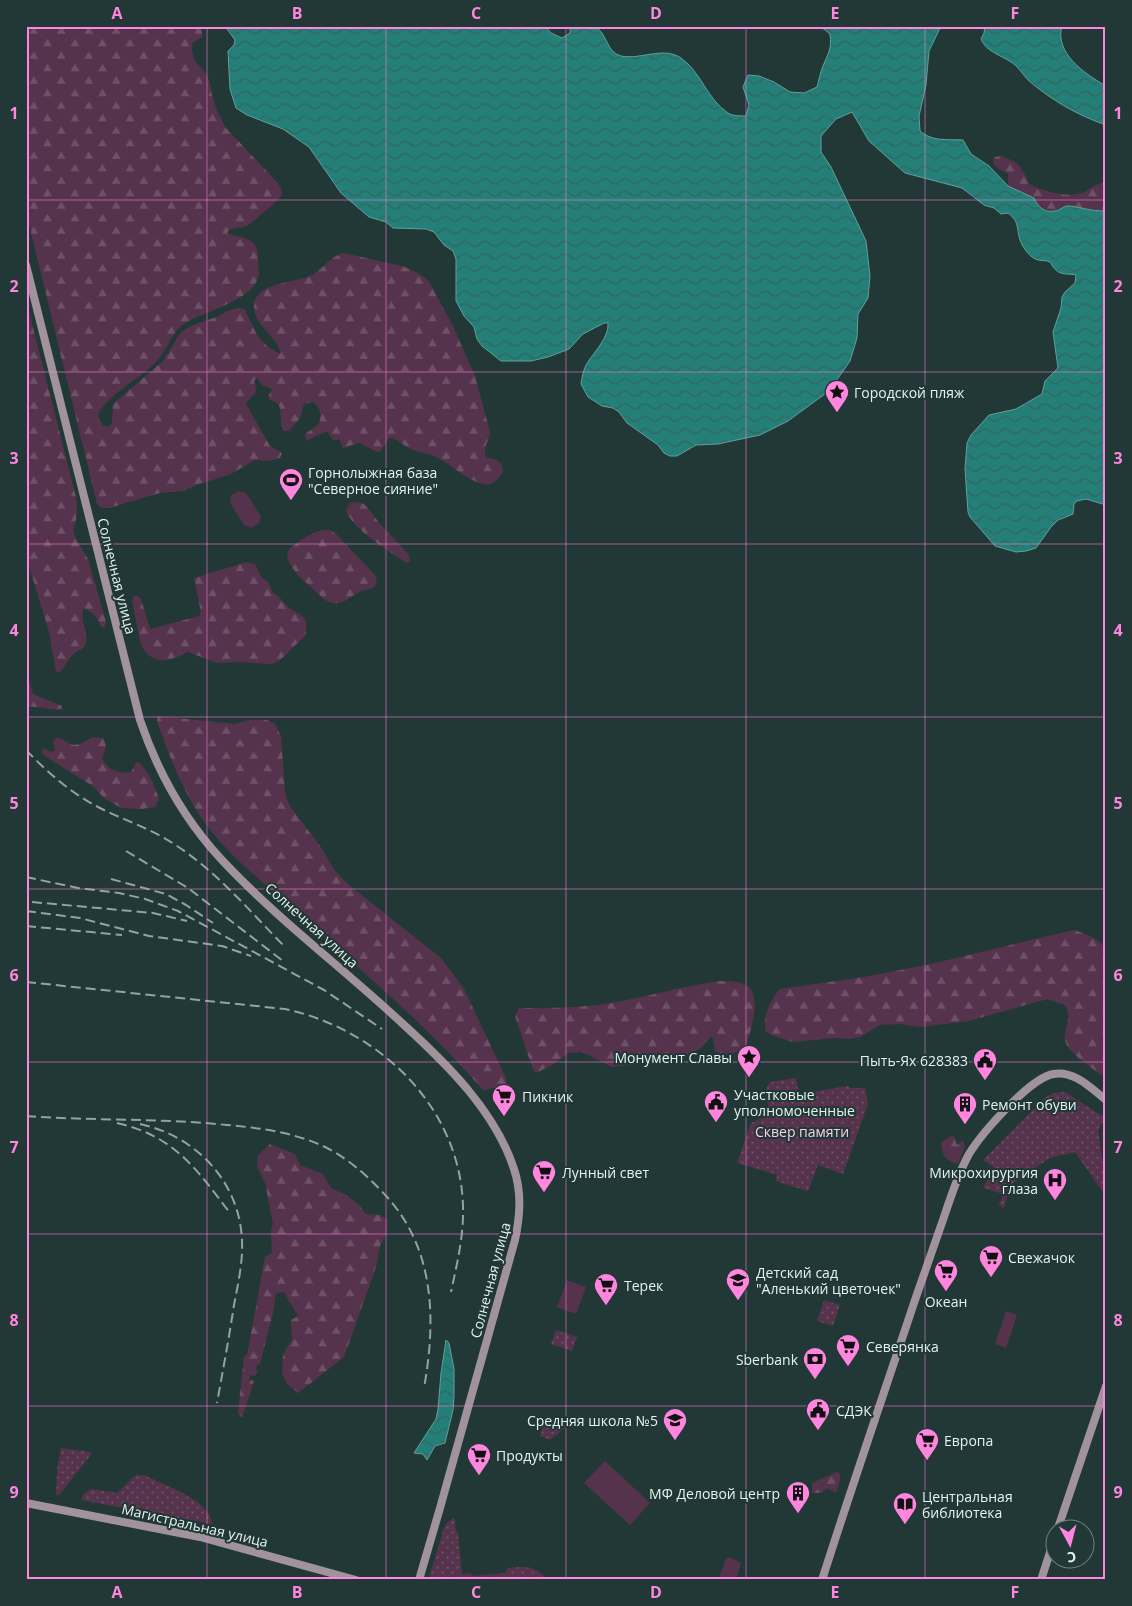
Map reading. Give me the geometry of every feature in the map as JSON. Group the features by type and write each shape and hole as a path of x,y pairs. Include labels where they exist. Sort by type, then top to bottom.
{"street":[{"name":"Солнечная улица","path":"26,265 140,720 151,752 166,785 186,816 221,859 302,935 365,988 448,1068 476,1100 500,1139 514,1168 520,1193 520,1209 515,1240 443,1498 418,1580"},
{"path":"822,1580 927,1264 954,1188 970,1154 1007,1109 1029,1088 1045,1077 1054,1074 1074,1076 1106,1100"},
{"path":"1061,1518 1106,1386"},
{"name":"Магистральная улица","path":"26,1503 200,1537 356,1580"},
{"path":"1041,1580 1045,1568"}],"green space":[{"path":"26,26 200,26 203,36 193,42 192,49 195,59 207,75 216,108 226,128 274,179 282,191 281,196 271,207 249,225 230,229 227,233 246,239 255,246 258,255 259,274 256,283 239,298 181,326 157,361 116,394 99,411 99,420 103,426 109,426 112,423 113,404 163,361 181,332 227,311 238,308 244,309 261,340 281,354 276,343 260,323 255,313 254,303 258,295 274,285 312,275 334,257 343,253 402,266 428,280 452,324 475,376 490,432 485,454 487,458 498,461 503,468 497,479 493,483 480,483 465,476 444,461 412,450 392,438 389,438 381,451 377,452 359,443 343,448 340,440 333,440 327,431 306,441 305,435 320,421 320,412 317,406 313,402 304,404 300,418 289,431 284,431 279,405 269,399 271,388 263,386 257,378 254,381 256,392 246,404 270,446 282,453 280,458 269,461 255,460 229,475 183,491 160,493 109,508 101,508 97,504 26,212"},
{"path":"1001,156 1020,166 1029,184 1048,191 1072,195 1106,182 1106,211 1087,210 1067,205 1054,211 1041,209 1020,192 1008,186 1008,174 993,163 995,157"},
{"path":"26,300 76,497 77,514 73,531 88,559 106,622 105,628 101,627 95,616 84,608 82,617 86,637 85,644 82,649 71,656 60,672 56,672 49,632 26,556"},
{"path":"239,491 246,493 261,516 259,523 251,528 244,525 230,503 231,495"},
{"path":"357,502 367,507 409,555 410,562 403,561 355,524 346,510 350,503"},
{"path":"324,530 330,530 336,534 375,575 376,583 373,588 359,592 343,602 330,602 325,600 295,571 287,558 291,547 306,537"},
{"path":"247,562 255,564 262,578 268,582 273,593 306,621 306,635 279,661 272,664 217,663 188,652 175,658 162,660 151,657 146,652 141,645 132,600 134,596 138,596 141,599 150,629 199,616 201,612 194,578"},
{"path":"26,671 33,694 62,706 61,710 26,706"},
{"path":"158,716 235,724 249,720 267,720 275,724 281,736 285,792 289,805 320,846 335,871 349,885 441,958 464,989 505,1076 507,1082 505,1086 483,1090 437,1040 221,843 195,809 182,784 157,721"},
{"path":"93,737 103,738 105,741 106,746 102,758 110,768 117,772 131,772 136,763 139,762 143,766 156,789 159,799 155,807 142,809 121,808 104,798 94,787 42,753 43,748 51,752 55,750 53,742 56,738 75,745"},
{"path":"1073,930 1091,936 1106,949 1106,1078 1070,1050 1065,1040 1068,1014 1065,1005 1047,999 969,1021 920,1027 899,1024 880,1025 860,1037 849,1039 833,1038 793,1042 766,1032 766,1015 780,989 864,977 931,964"},
{"path":"720,981 744,984 754,997 754,1014 746,1046 739,1051 731,1053 723,1054 715,1051 711,1036 700,1049 680,1058 612,1067 582,1052 569,1053 536,1073 533,1070 515,1016 519,1008 599,1005"},
{"name":"Сквер памяти","path":"796,1078 799,1094 848,1086 850,1088 865,1088 868,1104 843,1174 818,1165 807,1191 776,1181 777,1175 737,1163 751,1123 768,1115 767,1086 770,1082"},
{"path":"1065,1092 1105,1118 1098,1130 1106,1186 1102,1191 1075,1152 1050,1158 1010,1185 1004,1208 999,1205 1003,1194 983,1188 994,1167 983,1160 1046,1097 1054,1093"},
{"path":"954,1136 957,1145 963,1140 965,1147 958,1164 948,1159 944,1154 941,1143"},
{"path":"270,1144 295,1154 300,1165 323,1174 331,1188 346,1195 358,1204 366,1214 380,1215 388,1220 387,1233 380,1246 376,1267 344,1357 298,1393 287,1384 282,1373 283,1355 292,1339 291,1320 298,1316 284,1292 276,1293 260,1364 257,1365 256,1369 258,1370 255,1376 251,1375 249,1379 254,1381 242,1418 238,1413 244,1356 247,1355 265,1257 272,1253 271,1229 273,1224 265,1183 257,1166 258,1155"},
{"path":"567,1280 586,1287 576,1314 557,1307"},
{"path":"824,1300 840,1305 833,1326 817,1321"},
{"path":"1006,1311 1017,1315 1006,1348 995,1344"},
{"path":"556,1330 577,1337 572,1351 551,1344"},
{"path":"545,1420 566,1427 550,1440 540,1436"},
{"path":"61,1448 91,1452 91,1455 59,1495 56,1495 57,1470"},
{"path":"605,1461 650,1503 630,1525 584,1483"},
{"path":"837,1472 840,1474 840,1480 836,1493 827,1488 821,1493 812,1493 812,1483"},
{"path":"137,1475 144,1475 185,1494 204,1508 210,1516 212,1524 81,1500 84,1494 91,1489 117,1493"},
{"path":"453,1518 455,1519 456,1532 458,1533 462,1574 469,1573 474,1576 505,1573 508,1568 525,1567 539,1572 547,1580 430,1580 429,1577 445,1525"},
{"path":"729,1557 741,1563 736,1580 718,1580 726,1559"}],"water":[{"path":"591,25 601,32 612,50 621,56 629,57 667,53 681,58 694,71 721,107 732,115 746,116 749,105 743,87 748,75 759,76 774,82 790,92 804,93 817,87 830,48 830,34 824,29 811,26 941,26 929,51 926,85 919,116 920,131 930,137 946,140 963,140 971,154 989,166 1008,186 1034,198 1037,204 1045,210 1055,211 1068,206 1106,211 1106,505 1086,499 1077,501 1074,504 1073,514 1058,520 1036,548 1016,552 995,546 970,517 965,469 967,443 971,435 989,415 1016,409 1042,394 1045,381 1058,368 1053,332 1061,308 1062,297 1075,283 1076,275 1060,273 1050,262 1035,259 1030,255 1020,240 1016,222 1008,213 1001,214 994,208 984,205 962,188 905,173 869,141 852,112 836,119 821,136 821,152 831,167 866,241 870,276 868,298 858,314 857,338 850,361 829,391 788,421 760,435 718,444 696,445 677,456 670,456 627,423 619,412 613,408 602,406 588,397 581,384 585,367 603,340 608,329 608,323 604,323 583,334 569,349 548,357 531,361 501,361 482,346 477,339 474,327 464,316 456,301 456,259 453,251 444,245 434,232 426,229 393,228 386,222 369,217 341,193 309,147 283,129 247,115 236,108 230,89 228,51 234,45 235,40 225,26 545,26 551,33 562,38 570,33 570,26"},
{"path":"985,26 1062,26 1061,36 1067,54 1081,69 1106,86 1106,125 1085,117 1056,101 1029,81 1014,64 986,47 981,39"},
{"path":"446,1340 449,1343 454,1369 453,1410 445,1443 435,1446 427,1460 423,1454 414,1453 436,1419"}],"railway":[{"path":"26,750 51,774 78,795 107,812 156,833 204,866 283,945"},
{"path":"126,851 188,888 283,961"},
{"path":"26,877 78,888 119,893 145,899 178,911 324,990 382,1029"},
{"path":"111,879 166,894 213,923"},
{"path":"32,902 153,913 187,921"},
{"path":"26,911 80,918 149,936 222,946 251,956"},
{"path":"26,926 122,935"},
{"path":"26,982 285,1009 319,1019 352,1034 381,1054 408,1078 430,1105 447,1136 458,1170 463,1206 462,1228 460,1249 451,1292"},
{"path":"26,1116 177,1121 276,1131 300,1137 323,1146 350,1162 366,1175 388,1198 404,1219 415,1241 423,1264 430,1312 430,1338 424,1388"},
{"path":"117,1123 154,1136 170,1146 195,1169 230,1213"},
{"path":"140,1124 160,1130 179,1139 211,1165 224,1181 233,1200 239,1220 242,1241 241,1265 217,1403"}],"place":[{"name":"Городской пляж","path":"837,413"},
{"name":"Горнолыжная база \"Северное сияние\"","path":"291,501"},
{"name":"Монумент Славы","path":"749,1078"},
{"name":"Пыть-Ях 628383","path":"985,1081"},
{"name":"Пикник","path":"504,1117"},
{"name":"Участковые уполномоченные","path":"716,1123"},
{"name":"Ремонт обуви","path":"965,1125"},
{"name":"Лунный свет","path":"544,1193"},
{"name":"Микрохирургия глаза","path":"1055,1201"},
{"name":"Свежачок","path":"991,1278"},
{"name":"Океан","path":"946,1292"},
{"name":"Детский сад \"Аленький цветочек\"","path":"738,1301"},
{"name":"Терек","path":"606,1306"},
{"name":"Северянка","path":"848,1367"},
{"name":"Sberbank","path":"815,1380"},
{"name":"СДЭК","path":"818,1431"},
{"name":"Средняя школа №5","path":"675,1441"},
{"name":"Европа","path":"927,1461"},
{"name":"Продукты","path":"479,1476"},
{"name":"МФ Деловой центр","path":"798,1514"},
{"name":"Центральная библиотека","path":"905,1525"}]}
